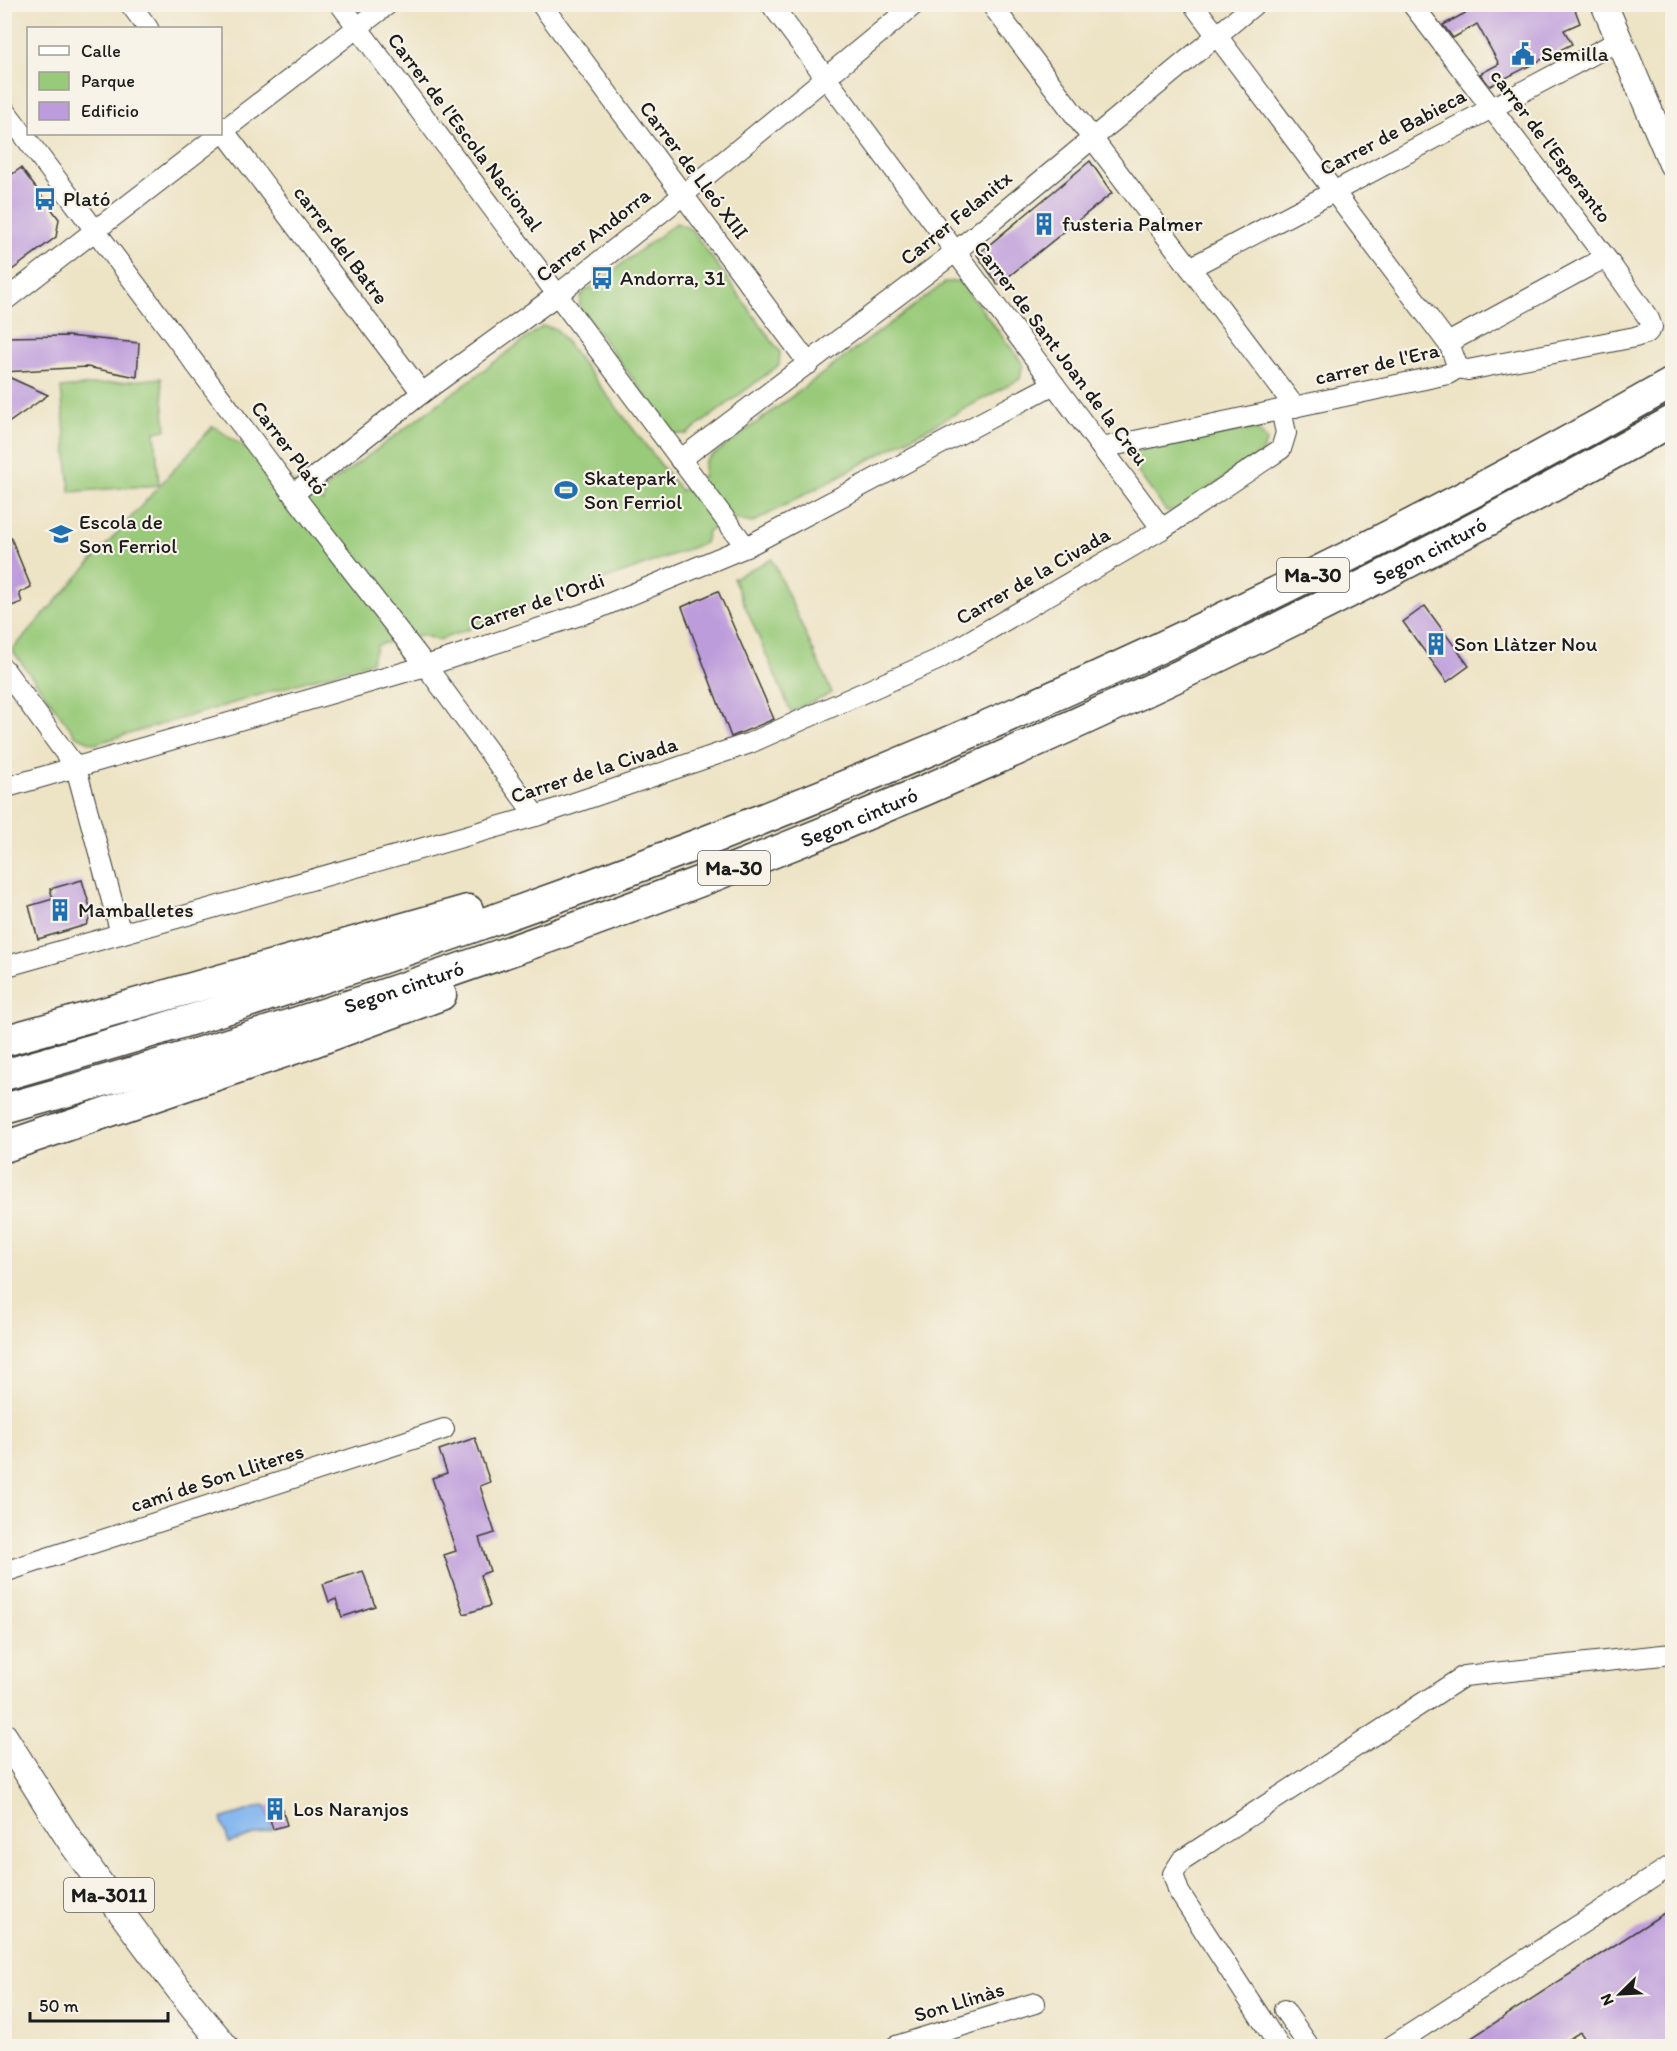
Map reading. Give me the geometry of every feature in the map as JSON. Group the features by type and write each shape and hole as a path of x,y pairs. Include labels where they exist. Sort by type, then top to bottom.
{"highway":[{"name":"Segon cinturó","path":"667,857 823,796 942,746 1079,685 1319,572 1488,484 1672,383"},
{"name":"Segon cinturó","path":"4,1109 110,1080 301,1021 552,936 740,865 922,791 1075,724 1285,626 1434,550 1672,421"},
{"path":"1434,550 1510,525 1672,439"},
{"path":"4,1041 499,901 591,867 667,857"},
{"name":"Ma-30","path":"4,1075 108,1046 342,973 667,857"},
{"path":"4,1147 343,1032 606,933 688,901 740,865"}],"main road":[{"path":"1605,4 1672,164"},
{"name":"Ma-3011","path":"4,1736 104,1888 171,1979 225,2046"}],"street":[{"path":"130,4 147,27"},
{"name":"Carrer de l'Escola Nacional","path":"340,4 746,547"},
{"path":"222,130 388,4"},
{"name":"Carrer de Lleó XIII","path":"541,4 809,364"},
{"name":"Carrer de Sant Joan de la Creu","path":"771,4 1162,529"},
{"name":"Carrer Andorra","path":"294,494 422,393 557,295 683,195 915,4"},
{"path":"991,4 1190,268 1288,408"},
{"path":"1193,4 1450,346 1458,368"},
{"name":"Carrer Felanitx","path":"680,460 955,252 1255,4"},
{"name":"carrer de l'Esperanto","path":"1412,4 1609,262 1649,319"},
{"name":"Carrer de Babieca","path":"1190,268 1620,40"},
{"name":"Carrer Plató","path":"4,109 426,666 536,816"},
{"name":"carrer del Batre","path":"222,132 422,393"},
{"path":"4,301 216,135"},
{"path":"1450,346 1455,339 1591,265 1599,261 1609,262"},
{"name":"carrer de l'Era","path":"1101,448 1448,374 1458,368 1468,370 1635,337 1647,333 1652,327 1649,319"},
{"name":"Carrer de l'Ordi","path":"4,788 426,666 589,612 746,547 1054,384"},
{"name":"Carrer de la Civada","path":"4,967 536,816 750,743 937,660 1162,529 1281,449 1286,433 1288,408"},
{"path":"4,669 76,768 121,934"},
{"name":"camí de Son Lliteres","path":"4,1572 444,1429"},
{"path":"1279,2046 1179,1892 1173,1874 1182,1860 1464,1676 1672,1654"},
{"path":"1392,2046 1672,1865"},
{"name":"Son Llinàs","path":"896,2046 1035,2003"},
{"path":"1284,2010 1309,2046"}],"green space":[{"path":"676,223 691,229 780,352 779,365 687,434 674,434 579,307 581,295"},
{"path":"960,281 1023,364 1020,379 752,523 733,519 708,531 705,543 439,640 421,635 377,645 371,662 95,744 76,736 12,650 213,426 323,502 326,487 543,326 556,329 681,491 703,477 705,461 946,282"},
{"path":"161,378 166,430 155,432 159,485 70,492 61,388"},
{"path":"1250,428 1260,432 1267,441 1262,452 1177,510 1166,511 1129,460 1131,452"},
{"path":"772,559 832,693 791,712 733,578"}],"water":[{"path":"265,1805 273,1829 229,1843 221,1819"}],"building":[{"name":"Semilla","path":"1482,4 1573,4 1580,23 1564,30 1572,44 1490,86 1480,74 1499,64 1477,24 1453,38 1443,25"},
{"name":"fusteria Palmer","path":"1090,161 1112,193 998,285 977,255"},
{"path":"21,168 59,219 56,237 4,276 4,223 10,219 6,214 10,211 4,203 4,180"},
{"path":"67,336 139,343 137,377 87,367 4,372 4,337"},
{"path":"4,375 48,395 4,426"},
{"path":"4,521 31,587 19,593 22,602 4,609"},
{"path":"718,591 774,719 731,737 682,607"},
{"name":"Son Llàtzer Nou","path":"1425,606 1469,666 1447,682 1403,622"},
{"name":"Mamballetes","path":"82,880 92,914 86,925 38,939 29,906 53,899 50,889"},
{"path":"475,1438 490,1482 480,1486 495,1533 479,1538 490,1571 480,1575 490,1606 464,1614 444,1555 456,1551 432,1478 447,1473 439,1450"},
{"path":"363,1571 375,1606 342,1617 336,1599 329,1602 323,1584"},
{"path":"280,1802 287,1825 273,1829 266,1806"},
{"path":"1672,1908 1672,2046 1590,2046 1580,2032 1558,2046 1459,2046"}],"place":[{"name":"Semilla","path":"1523,54"},
{"name":"Plató","path":"45,199"},
{"name":"fusteria Palmer","path":"1044,224"},
{"name":"Andorra, 31","path":"602,278"},
{"name":"Skatepark Son Ferriol","path":"566,490"},
{"name":"Escola de Son Ferriol","path":"61,534"},
{"name":"Son Llàtzer Nou","path":"1436,644"},
{"name":"Mamballetes","path":"60,910"},
{"name":"Los Naranjos","path":"275,1809"}]}
